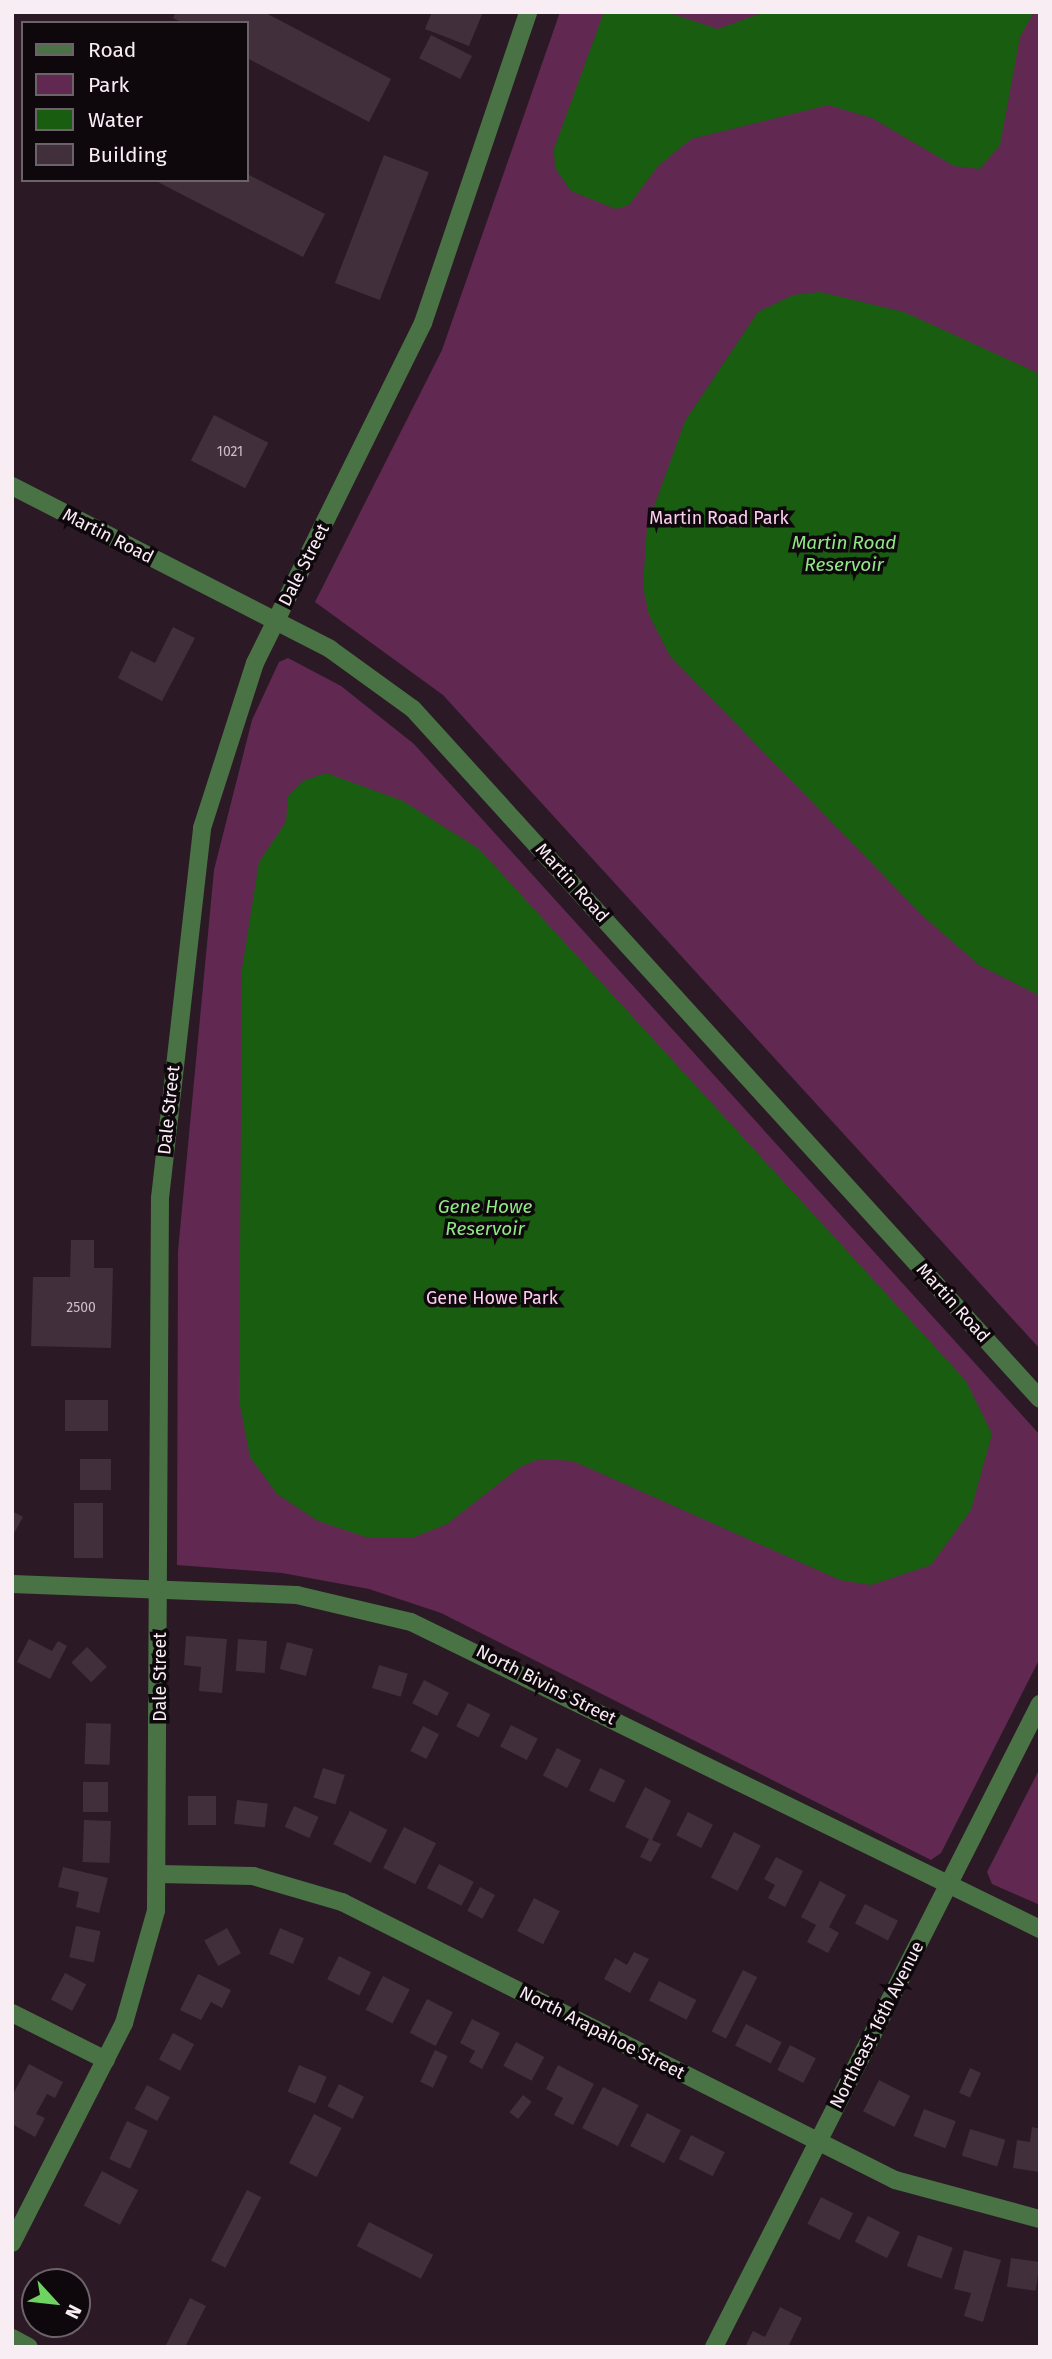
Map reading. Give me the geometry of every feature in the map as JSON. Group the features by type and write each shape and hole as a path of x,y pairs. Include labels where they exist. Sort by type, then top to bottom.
{"street":[{"name":"Dale Street","path":"12,2243 106,2060 144,1968 159,1874 160,1198 191,895 224,746 276,621 419,334 528,12"},
{"name":"Martin Road","path":"12,486 355,664 437,732 1040,1399"},
{"name":"North Bivins Street","path":"12,1584 297,1595 430,1629 947,1886 1040,1929"},
{"name":"Northeast 16th Avenue","path":"715,2347 1040,1704"},
{"name":"North Arapahoe Street","path":"159,1874 253,1876 342,1902 818,2143 954,2201 1040,2219"},
{"path":"12,2013 106,2060"},
{"path":"12,2339 29,2347"}],"green space":[{"name":"Martin Road Park","path":"560,12 1040,12 1040,1349 443,695 315,602 442,350"},
{"name":"Gene Howe Reservoir","path":"288,658 341,686 414,744 1040,1435 1040,1658 941,1853 931,1860 441,1613 369,1589 282,1573 177,1565 178,1251 214,870 252,720 279,662"},
{"path":"1040,1768 1040,1905 992,1884 987,1872"}],"water":[{"path":"604,12 666,12 718,29 765,12 1034,12 1020,37 1000,145 980,169 954,166 872,118 828,105 691,139 658,166 629,205 616,209 571,191 555,168 554,149"},
{"name":"Martin Road Reservoir","path":"820,292 904,312 1040,374 1040,996 979,965 923,916 670,656 649,615 643,587 647,526 685,421 758,312 793,295"},
{"name":"Gene Howe Reservoir","path":"326,773 403,801 479,849 966,1381 992,1434 971,1510 931,1565 871,1585 840,1580 573,1461 539,1459 520,1467 447,1524 412,1538 369,1538 318,1521 277,1494 250,1457 239,1400 242,969 259,862 286,822 288,796 303,781"}],"building":[{"path":"176,12 264,12 391,79 369,122 248,59 248,21 179,21 173,18"},
{"path":"432,12 483,12 469,46 425,29"},
{"path":"431,35 472,56 460,79 419,58"},
{"path":"384,155 429,172 380,300 335,283"},
{"path":"248,175 325,214 303,257 158,182 248,182"},
{"path":"214,415 268,443 245,488 191,460"},
{"path":"173,627 195,638 162,701 118,678 131,651 155,663"},
{"path":"71,1240 94,1240 94,1268 113,1268 111,1348 31,1346 33,1277 70,1277"},
{"path":"65,1400 108,1400 108,1431 65,1431"},
{"path":"80,1459 111,1459 111,1490 80,1490"},
{"path":"74,1503 103,1503 103,1558 74,1558"},
{"path":"12,1511 23,1517 12,1537"},
{"path":"186,1636 227,1639 222,1693 199,1691 201,1667 184,1665"},
{"path":"29,1639 52,1651 58,1641 67,1646 50,1679 17,1662"},
{"path":"238,1639 267,1641 265,1673 236,1671"},
{"path":"287,1642 313,1649 306,1676 280,1669"},
{"path":"87,1647 107,1667 91,1682 71,1663"},
{"path":"379,1665 408,1674 401,1697 372,1688"},
{"path":"424,1680 449,1693 437,1716 412,1703"},
{"path":"468,1703 490,1714 478,1738 456,1726"},
{"path":"86,1723 111,1724 110,1765 85,1764"},
{"path":"511,1725 538,1739 527,1760 500,1746"},
{"path":"423,1726 439,1734 426,1759 410,1751"},
{"path":"557,1748 581,1760 567,1788 543,1776"},
{"path":"323,1768 345,1775 335,1805 313,1797"},
{"path":"600,1768 625,1780 614,1803 589,1790"},
{"path":"83,1782 108,1782 108,1812 83,1812"},
{"path":"645,1787 671,1801 652,1840 661,1844 651,1862 640,1857 649,1839 625,1827"},
{"path":"188,1796 216,1796 216,1825 188,1825"},
{"path":"237,1800 268,1804 265,1828 234,1824"},
{"path":"294,1806 319,1817 309,1838 285,1827"},
{"path":"350,1811 387,1830 371,1863 333,1844"},
{"path":"688,1812 713,1825 701,1848 676,1835"},
{"path":"84,1820 111,1821 110,1863 83,1862"},
{"path":"404,1827 436,1843 415,1884 383,1868"},
{"path":"734,1832 761,1846 738,1891 711,1877"},
{"path":"776,1857 803,1871 785,1907 768,1898 775,1885 764,1879"},
{"path":"439,1864 474,1882 461,1906 427,1888"},
{"path":"63,1867 108,1878 99,1913 76,1907 79,1892 58,1887"},
{"path":"820,1881 846,1895 829,1927 839,1933 828,1953 807,1942 816,1925 801,1917"},
{"path":"480,1887 495,1895 482,1919 467,1911"},
{"path":"534,1898 560,1911 543,1944 517,1931"},
{"path":"865,1904 898,1921 888,1940 855,1924"},
{"path":"76,1926 100,1931 94,1962 69,1957"},
{"path":"227,1928 241,1953 218,1966 204,1941"},
{"path":"280,1928 304,1938 293,1964 269,1954"},
{"path":"634,1952 649,1959 630,1993 604,1979 615,1958 627,1965"},
{"path":"339,1956 371,1972 359,1996 327,1979"},
{"path":"743,1970 757,1977 726,2039 712,2031"},
{"path":"65,1973 86,1984 72,2011 51,1999"},
{"path":"198,1974 231,1990 222,2008 211,2002 201,2020 180,2010"},
{"path":"383,1976 410,1990 392,2023 366,2010"},
{"path":"659,1981 696,2000 686,2020 649,2001"},
{"path":"427,1999 453,2012 436,2046 410,2033"},
{"path":"472,2019 500,2033 482,2069 469,2062 475,2051 460,2043"},
{"path":"746,2024 782,2042 771,2064 735,2045"},
{"path":"173,2033 194,2044 180,2071 159,2059"},
{"path":"516,2042 544,2057 532,2081 503,2066"},
{"path":"790,2045 816,2058 803,2083 777,2070"},
{"path":"435,2050 448,2056 433,2088 420,2082"},
{"path":"29,2064 63,2082 55,2098 47,2094 36,2114 45,2118 35,2137 12,2124 12,2096"},
{"path":"299,2065 327,2077 315,2103 288,2092"},
{"path":"558,2065 594,2084 573,2125 554,2115 563,2098 546,2089"},
{"path":"970,2068 981,2073 970,2098 959,2093"},
{"path":"879,2080 910,2096 894,2127 863,2111"},
{"path":"339,2084 364,2097 353,2119 328,2106"},
{"path":"147,2085 170,2097 157,2121 134,2109"},
{"path":"603,2087 639,2105 618,2146 582,2128"},
{"path":"523,2095 532,2102 518,2119 509,2112"},
{"path":"924,2109 956,2121 945,2148 914,2136"},
{"path":"647,2113 681,2130 664,2163 630,2146"},
{"path":"314,2114 342,2128 317,2177 289,2163"},
{"path":"127,2121 148,2131 130,2169 109,2159"},
{"path":"1032,2127 1040,2129 1040,2172 1013,2168 1017,2140 1030,2142"},
{"path":"970,2129 1005,2140 997,2167 962,2156"},
{"path":"691,2135 725,2152 713,2176 679,2159"},
{"path":"102,2171 138,2190 120,2225 84,2205"},
{"path":"247,2190 261,2197 225,2268 211,2260"},
{"path":"821,2197 853,2213 839,2240 807,2224"},
{"path":"868,2216 900,2232 887,2258 855,2242"},
{"path":"369,2222 433,2255 421,2279 357,2246"},
{"path":"918,2235 953,2248 941,2279 907,2266"},
{"path":"964,2250 1001,2260 983,2322 964,2316 971,2293 954,2289"},
{"path":"1011,2258 1040,2262 1036,2291 1007,2287"},
{"path":"190,2298 206,2306 185,2347 165,2347"},
{"path":"780,2307 802,2318 788,2347 745,2347 753,2331 765,2337"}],"park label":[{"name":"Gene Howe Park","path":"492,1298"}]}
